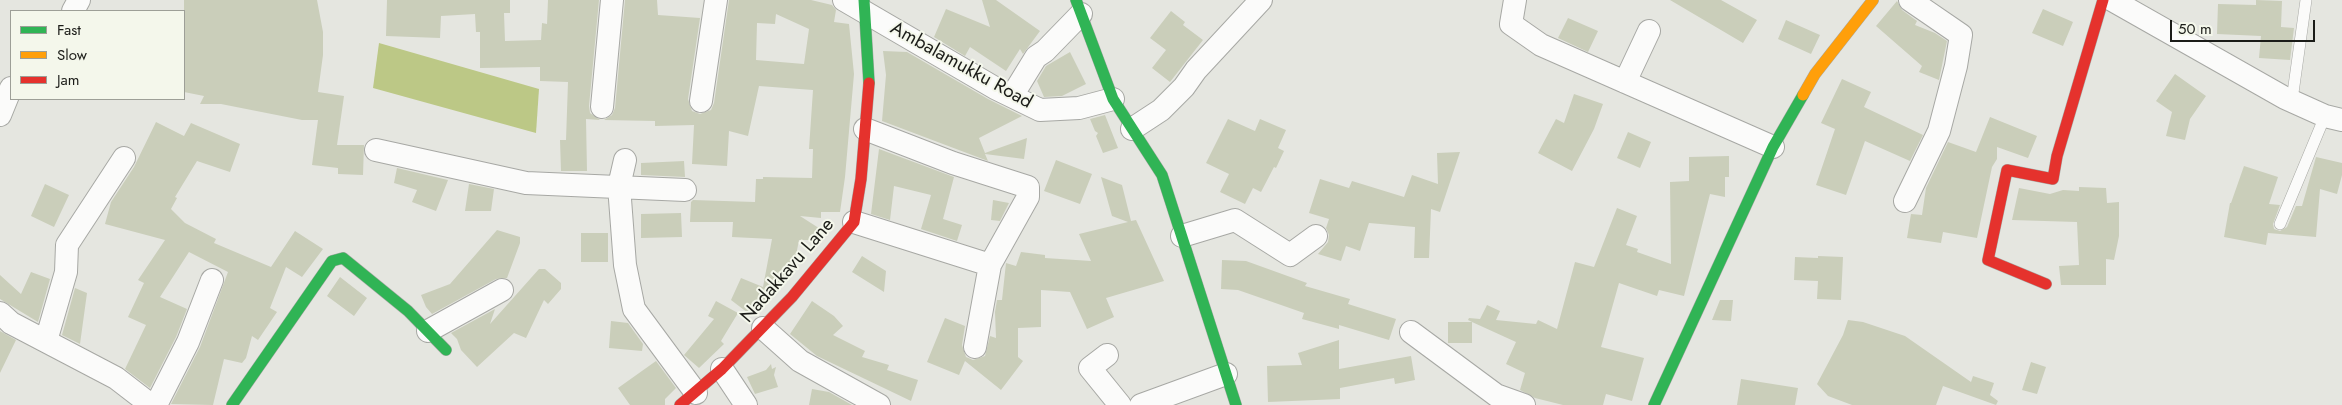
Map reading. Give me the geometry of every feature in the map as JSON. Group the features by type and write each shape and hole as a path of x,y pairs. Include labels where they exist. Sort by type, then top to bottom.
{"street":[{"path":"602,107 612,0"},
{"path":"701,101 716,0"},
{"path":"1132,129 1161,110 1184,87 1196,70 1261,0"},
{"path":"1515,0 1511,24 1541,45 1773,147"},
{"path":"1654,405 1773,147 1815,74 1873,0"},
{"path":"1905,201 1940,131 1956,66 1961,34 1910,0"},
{"path":"2046,284 1988,260 2007,170 2053,179 2057,156 2103,0"},
{"path":"2112,0 2285,98 2334,118"},
{"name":"Ambalamukku Road","path":"857,4 904,36 1040,110 1079,108 1113,99"},
{"name":"Nadakkavu Lane","path":"688,399 722,370 763,328 792,297 854,222 870,74 857,4"},
{"path":"1012,96 1036,57 1045,51 1078,7"},
{"path":"1078,7 1113,99 1162,175 1236,405"},
{"path":"1625,82 1649,31"},
{"path":"0,114 10,90"},
{"path":"865,130 952,163 1028,187 1028,197 990,265 975,347"},
{"path":"376,150 526,183 685,190"},
{"path":"46,341 66,272 67,246 124,158"},
{"path":"626,160 619,186 625,265 634,309 688,399"},
{"path":"1182,236 1235,220 1290,255 1316,236"},
{"path":"854,222 990,265"},
{"path":"232,405 332,261 343,258 408,311 446,350"},
{"path":"156,405 188,342 212,280"},
{"path":"428,332 502,290"},
{"path":"0,313 11,323 116,378 150,405"},
{"path":"763,328 800,362 879,405"},
{"path":"1411,332 1496,395 1524,405"},
{"path":"1108,355 1090,368 1120,405"},
{"path":"722,370 746,405"},
{"path":"1141,405 1226,374"}],"lane":[{"path":"2292,100 2306,0"},
{"path":"2280,224 2334,118"}],"shaded area":[{"path":"379,43 539,89 536,133 373,88"}],"building":[{"path":"184,0 317,0 323,32 323,55 318,92 344,96 337,145 364,145 363,175 338,174 338,168 312,165 318,120 302,120 221,104 200,104 204,96 185,92"},
{"path":"387,0 510,0 510,13 504,13 505,41 541,40 542,23 547,24 548,0 599,0 589,106 590,113 600,120 586,119 587,171 561,171 560,140 566,140 568,82 540,81 540,67 480,68 480,32 476,32 475,14 441,16 440,38 386,36"},
{"path":"625,0 657,0 658,15 700,18 688,99 692,111 700,114 711,110 714,103 729,0 811,0 832,5 836,10 834,22 849,24 854,74 840,212 821,212 821,218 800,216 825,232 819,240 799,240 793,271 752,316 731,300 741,278 763,287 772,239 732,237 733,222 690,222 691,202 693,200 755,202 756,179 763,179 763,177 812,178 813,149 809,149 813,90 759,86 748,136 729,131 727,166 692,164 694,125 655,126 655,121 604,120 612,115 615,108","holes":["776,14 809,29 804,64 756,60 757,23 775,24"]},
{"path":"982,0 996,0 1040,31 1023,54 1020,49 1006,71 970,47 965,56 934,37 946,9 990,27"},
{"path":"1670,0 1721,0 1757,20 1743,43"},
{"path":"2256,0 2282,1 2281,27 2294,28 2290,60 2259,58 2261,36 2217,34 2218,4 2256,5"},
{"path":"1897,1 1902,10 1917,21 1915,25 1935,33 1947,41 1939,80 1919,72 1922,66 1876,26"},
{"path":"2043,9 2073,22 2063,46 2032,33"},
{"path":"1171,11 1185,22 1183,25 1203,40 1170,82 1152,68 1166,50 1150,38"},
{"path":"1568,18 1598,31 1588,52 1558,38"},
{"path":"1786,20 1820,35 1811,54 1778,39"},
{"path":"883,51 907,52 988,99 1022,116 979,138 985,153 1027,138 1024,159 985,154 988,161 882,121 886,75"},
{"path":"1070,52 1086,84 1062,96 1044,97 1037,81 1046,66"},
{"path":"2175,74 2206,96 2190,119 2185,140 2166,136 2172,112 2156,101"},
{"path":"1842,79 1871,92 1864,107 1923,135 1910,161 1865,141 1846,195 1816,185 1835,129 1821,123"},
{"path":"1574,94 1603,104 1594,129 1572,171 1538,153 1556,119 1564,123"},
{"path":"1105,115 1118,148 1103,153 1096,136 1098,133 1095,131 1090,119"},
{"path":"1990,117 2037,136 2028,158 1997,147 1997,159 1992,167 1977,238 1943,232 1941,243 1907,238 1911,214 1922,215 1926,188 1948,142 1976,152"},
{"path":"1228,119 1255,131 1260,119 1286,130 1278,148 1284,151 1276,168 1274,167 1261,192 1253,188 1245,204 1220,192 1229,174 1206,163"},
{"path":"156,122 184,136 191,123 240,144 230,172 197,161 175,197 177,198 171,209 185,223 216,239 214,243 271,267 295,231 323,249 302,277 286,267 270,308 277,312 258,340 252,336 246,358 242,363 224,359 213,405 171,404 200,347 228,272 189,252 160,297 187,309 176,337 150,388 125,369 146,325 128,317 144,283 138,280 165,240 105,224 111,202 134,167"},
{"path":"1628,132 1651,142 1640,168 1617,158"},
{"path":"879,149 954,177 943,219 962,225 957,241 921,229 931,195 894,186 890,220 871,214"},
{"path":"1460,152 1440,212 1431,209 1429,258 1414,258 1415,227 1369,223 1360,251 1346,246 1341,261 1318,254 1328,242 1329,235 1326,228 1329,219 1309,213 1320,179 1349,188 1352,181 1404,197 1412,175 1438,184 1437,153"},
{"path":"1729,156 1729,177 1725,177 1725,197 1710,194 1684,296 1659,290 1657,296 1619,283 1601,347 1644,358 1632,401 1606,394 1603,405 1563,405 1535,398 1520,390 1525,373 1506,364 1516,342 1468,320 1469,318 1480,319 1487,305 1500,311 1496,320 1536,324 1538,320 1557,329 1575,262 1594,267 1617,208 1637,216 1626,245 1638,249 1637,252 1671,264 1670,182 1689,181 1689,157"},
{"path":"2316,157 2342,163 2342,175 2337,194 2320,189 2316,237 2268,233 2266,245 2224,237 2230,203 2244,166 2278,177 2269,204 2280,205 2273,224 2274,229 2280,231 2287,227 2296,206 2302,206"},
{"path":"1056,160 1092,174 1080,204 1044,191"},
{"path":"684,161 685,177 641,175 641,163"},
{"path":"397,168 448,180 436,211 412,202 417,190 394,183"},
{"path":"1101,177 1122,185 1131,221 1136,220 1164,281 1106,298 1114,317 1087,329 1070,292 1041,290 1041,327 1018,328 1018,357 1023,361 1001,390 965,361 959,375 927,362 945,318 965,326 962,345 966,357 973,360 985,356 990,336 996,338 995,312 997,300 1002,300 1006,263 1016,266 1021,252 1045,255 1045,258 1091,261 1079,234 1128,222 1112,216"},
{"path":"45,184 69,195 54,227 31,216"},
{"path":"469,184 494,189 491,211 465,211"},
{"path":"2079,187 2106,188 2107,203 2119,202 2119,236 2114,260 2106,259 2106,285 2061,285 2059,266 2079,265 2077,222 2012,220 2019,188 2050,194 2063,190 2079,191"},
{"path":"993,200 1009,203 1000,221 991,220"},
{"path":"681,213 682,237 641,238 641,214"},
{"path":"497,230 520,237 520,243 507,278 496,279 432,314 426,307 421,295 450,284"},
{"path":"581,233 608,233 608,262 581,262"},
{"path":"862,256 886,271 884,292 852,272"},
{"path":"1818,256 1843,257 1841,300 1817,299 1818,281 1794,280 1795,257 1818,258"},
{"path":"1222,260 1246,261 1307,283 1305,286 1350,299 1348,304 1396,319 1389,340 1339,325 1339,329 1302,319 1304,313 1238,290 1221,289"},
{"path":"539,269 545,269 561,283 561,289 548,304 544,300 526,338 514,333 477,367 461,350 457,339 451,333 495,309 490,324"},
{"path":"31,272 50,279 38,322 0,299 0,275 21,294"},
{"path":"340,277 367,298 354,316 327,296"},
{"path":"75,288 87,293 80,344 62,335"},
{"path":"1720,300 1733,300 1731,321 1712,320"},
{"path":"716,301 738,313 721,341 724,344 699,368 684,355 714,319 708,316"},
{"path":"812,301 834,316 843,326 833,335 865,351 862,357 889,365 887,370 918,380 911,401 817,356 790,334"},
{"path":"1848,320 1863,322 1905,336 1971,382 1973,376 1994,383 1990,395 1998,401 1996,405 1943,386 1936,405 1852,405 1828,396 1817,384 1843,335"},
{"path":"611,321 628,323 643,344 642,351 609,348"},
{"path":"1448,322 1472,322 1472,343 1448,343"},
{"path":"0,331 16,340 0,373"},
{"path":"1339,340 1339,369 1411,356 1415,380 1395,384 1394,378 1340,388 1340,399 1268,402 1267,366 1302,365 1298,353"},
{"path":"656,361 676,388 665,399 665,405 630,405 618,388"},
{"path":"2031,362 2046,367 2037,394 2022,390"},
{"path":"771,364 772,369 776,367 774,375 778,387 755,394 747,377 766,370"},
{"path":"1741,379 1798,388 1795,405 1737,405"},
{"path":"812,389 829,392 852,405 809,405"}],"traffic: fast":[{"path":"864,0 869,83"},
{"path":"1076,0 1113,99 1162,175 1236,405"},
{"path":"1654,405 1773,147 1803,95"},
{"path":"232,405 332,261 343,258 408,311 446,350"}],"traffic: slow":[{"path":"1803,95 1815,74 1873,0"}],"traffic: jam":[{"path":"2046,284 1988,260 2007,170 2053,179 2057,156 2103,0"},
{"path":"680,405 722,369 792,297 854,222 861,179 869,83"}]}
